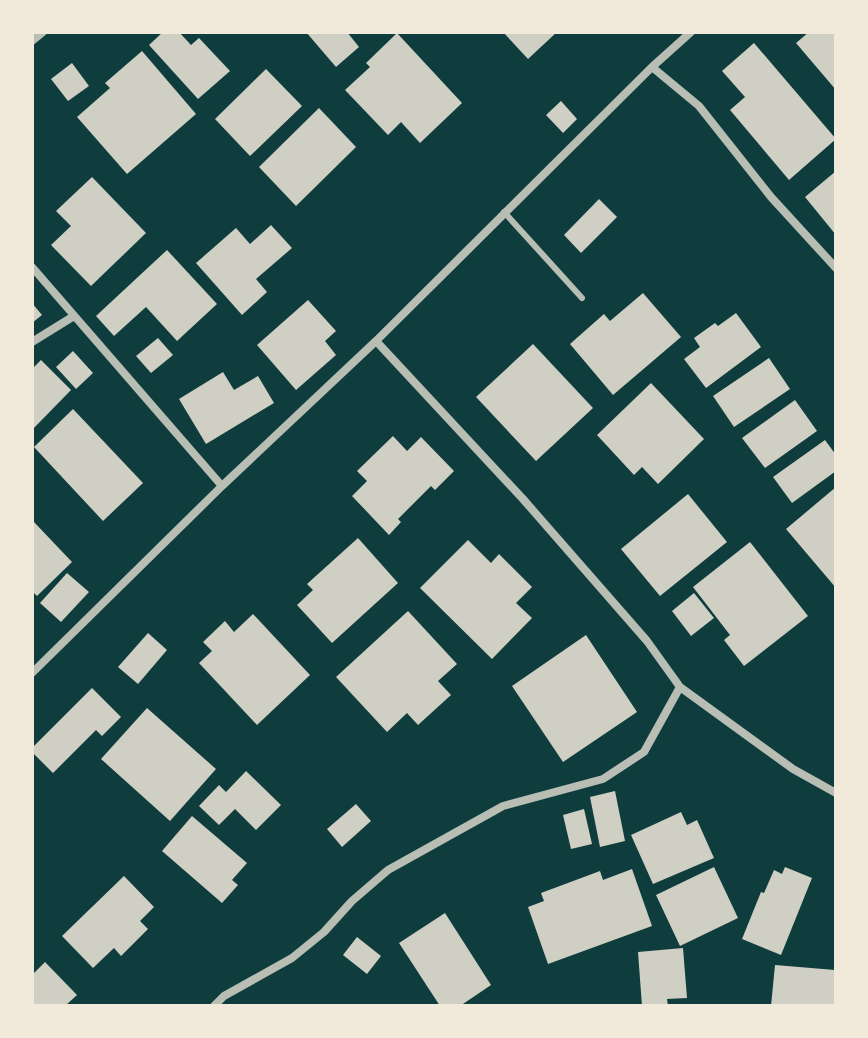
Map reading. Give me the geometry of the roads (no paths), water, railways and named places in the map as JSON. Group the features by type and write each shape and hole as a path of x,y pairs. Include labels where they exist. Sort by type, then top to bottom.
{"street":[{"path":"32,41 43,32"},
{"path":"32,673 691,32"},
{"path":"652,67 699,106 771,197 836,268"},
{"path":"32,267 222,486"},
{"path":"32,342 74,316"},
{"path":"376,341 534,511 647,641 680,687 793,769 836,793"},
{"path":"214,1006 224,996 292,958 324,932 352,901 388,870 503,806 603,779 644,752 680,687"}],"lane":[{"path":"504,212 582,298"}]}
